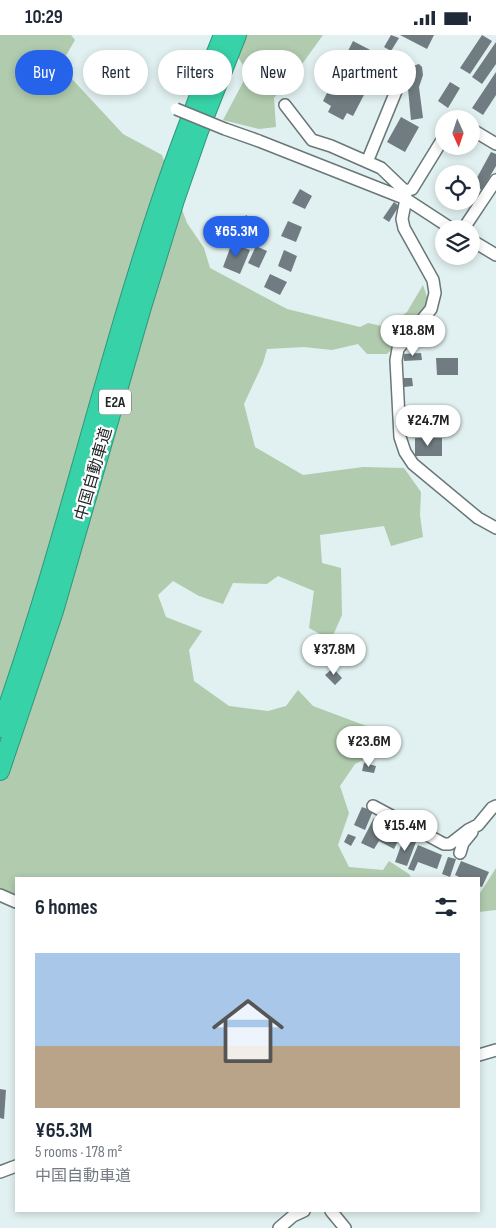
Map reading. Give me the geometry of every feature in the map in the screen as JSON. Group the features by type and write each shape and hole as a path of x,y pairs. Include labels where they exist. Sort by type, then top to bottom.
{"highway":[{"name":"中国自動車道","path":"0,728 42,603 162,195 223,35"},
{"name":"中国自動車道","path":"0,771 54,611 139,317 176,200 199,131 237,35"}],"street":[{"path":"367,162 394,95"},
{"path":"286,105 312,140 380,168 406,195 440,220"},
{"path":"176,109 225,129 406,195"},
{"path":"480,134 496,144"},
{"path":"435,152 412,189 406,195 402,219 404,228 433,280 435,293 431,309 398,349 396,360 400,437 405,452 413,465 478,518 496,528"},
{"path":"469,220 496,180"},
{"path":"480,245 496,255"},
{"path":"373,806 444,844 450,844 478,825"},
{"path":"460,853 464,843 492,808 496,806"},
{"path":"0,895 15,902"},
{"path":"480,1055 496,1049"},
{"path":"0,1172 15,1166"},
{"path":"279,1228 293,1216 302,1212"},
{"path":"332,1212 345,1228"}],"green space":[{"path":"0,35 71,35 75,40 69,50 15,50 15,95 73,95 73,80 83,91 83,95 87,95 123,134 162,155 187,223 204,248 210,268 287,309 360,327 368,323 386,327 407,312 423,285 429,303 420,323 387,354 367,354 358,344 332,350 304,347 267,349 263,363 244,404 255,447 303,475 363,467 404,468 421,492 420,515 423,537 391,546 384,526 320,535 322,563 341,568 342,615 331,640 309,628 314,591 278,576 267,584 233,583 223,604 199,596 173,581 158,595 166,617 202,631 189,650 194,681 229,706 268,711 286,706 298,690 313,706 369,727 376,754 355,764 340,786 349,813 338,845 349,867 383,870 389,861 411,877 15,877 15,896 0,892"},
{"path":"224,35 323,35 304,61 304,50 242,50 242,64"},
{"path":"242,84 242,95 277,95 274,98 276,127 259,129 223,120"},
{"path":"496,868 496,910 480,912 480,893"}],"building":[{"path":"391,35 399,38 392,50 384,47"},
{"path":"400,35 434,35 427,49"},
{"path":"482,35 492,41 470,74 460,68"},
{"path":"353,41 370,50 348,50"},
{"path":"496,42 496,64 482,84 472,77"},
{"path":"419,64 422,67 423,75 419,87 423,118 411,120 409,95 416,95 416,65"},
{"path":"496,72 496,95 483,115 480,113 480,110 472,108"},
{"path":"450,82 460,88 448,108 438,101"},
{"path":"326,95 364,95 353,116 347,113 343,120 328,112 331,106 323,101"},
{"path":"401,117 419,127 405,152 387,142"},
{"path":"491,152 496,154 496,166 482,190 480,189 480,172"},
{"path":"300,189 312,196 305,209 292,203"},
{"path":"394,202 399,206 389,222 383,218"},
{"path":"246,215 254,220 250,227 241,222"},
{"path":"288,221 302,227 296,242 281,236"},
{"path":"232,243 250,250 240,274 223,267"},
{"path":"256,246 267,251 259,268 248,263"},
{"path":"284,250 297,256 291,272 278,266"},
{"path":"270,274 287,282 280,295 264,287"},
{"path":"421,353 422,360 404,361 403,354"},
{"path":"436,358 458,358 458,375 437,375"},
{"path":"403,378 412,378 413,386 404,387"},
{"path":"415,438 442,438 442,456 415,456"},
{"path":"333,668 342,678 335,685 325,675"},
{"path":"364,763 376,766 374,773 362,771"},
{"path":"362,807 373,811 365,830 354,825"},
{"path":"420,810 429,816 421,827 413,822"},
{"path":"374,818 402,833 394,849 379,841 374,849 361,843"},
{"path":"348,834 356,837 351,846 344,842"},
{"path":"404,837 416,842 407,866 395,862"},
{"path":"418,845 442,855 437,869 418,862 414,871 408,869"},
{"path":"448,857 456,859 450,877 442,874"},
{"path":"461,861 489,872 482,887 480,886 480,877 459,877 455,875"},
{"path":"0,1089 6,1090 4,1119 0,1118"}]}
